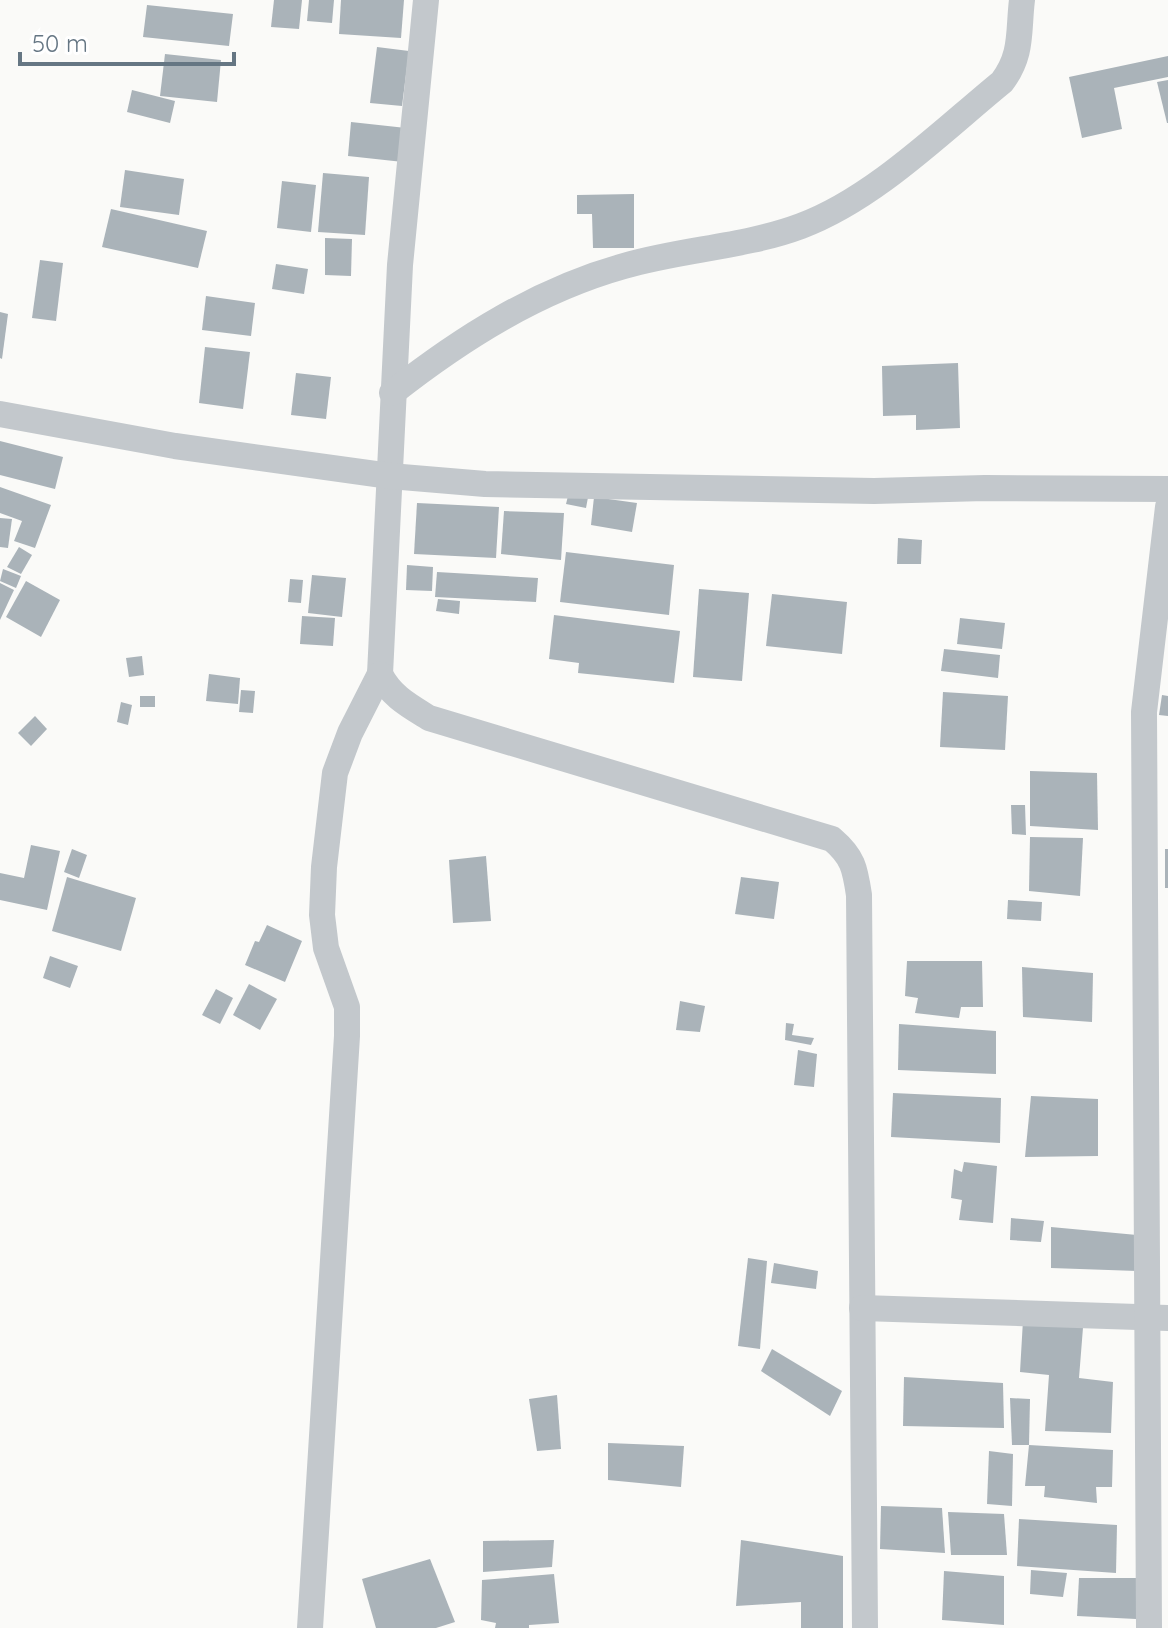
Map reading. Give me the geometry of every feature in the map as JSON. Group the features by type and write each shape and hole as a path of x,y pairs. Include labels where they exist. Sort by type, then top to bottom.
{"street":[{"path":"310,1628 347,1036 347,1007 325,937 322,915 324,867 335,773 350,733 380,674 400,265 426,0"},
{"path":"392,393 474,332 561,288 622,267 801,226 843,206 878,183 1002,82 1011,69 1020,44 1022,0"},
{"path":"0,414 175,446 390,476 485,484 859,490 1168,489"},
{"path":"1149,1628 1158,1318 1144,712 1168,507"},
{"path":"380,674 396,697 429,718 832,839 847,852 855,869 859,895 865,1628"},
{"path":"862,1308 1158,1318"}],"building":[{"path":"274,0 302,0 299,29 271,27"},
{"path":"309,0 334,0 332,23 307,21"},
{"path":"341,0 404,0 401,38 339,34"},
{"path":"147,5 233,14 229,46 143,37"},
{"path":"377,47 409,51 402,106 370,103"},
{"path":"165,54 221,60 217,102 160,96"},
{"path":"1168,56 1168,77 1114,88 1122,129 1082,138 1069,77"},
{"path":"1168,80 1168,123 1167,123 1157,82"},
{"path":"132,90 175,101 170,123 127,112"},
{"path":"351,122 406,128 403,162 348,156"},
{"path":"125,170 184,179 179,215 120,207"},
{"path":"323,173 369,177 365,235 318,232"},
{"path":"282,181 316,185 311,232 277,228"},
{"path":"634,194 634,248 593,248 592,214 577,214 577,195"},
{"path":"111,209 207,231 198,268 102,247"},
{"path":"325,238 352,239 351,276 325,275"},
{"path":"40,260 63,263 56,321 32,318"},
{"path":"276,264 308,269 304,294 272,289"},
{"path":"206,296 255,303 251,336 202,330"},
{"path":"0,312 8,314 2,359 0,358"},
{"path":"205,347 250,352 243,409 199,403"},
{"path":"958,363 960,428 916,430 916,415 883,416 882,366"},
{"path":"296,373 331,377 326,419 291,415"},
{"path":"0,441 63,457 55,489 0,475"},
{"path":"0,487 51,505 35,548 14,541 22,521 0,513"},
{"path":"570,488 589,492 586,508 566,504"},
{"path":"594,497 637,503 632,532 591,525"},
{"path":"417,503 499,507 496,558 414,554"},
{"path":"504,511 564,513 561,560 501,554"},
{"path":"0,518 12,519 8,548 0,547"},
{"path":"898,538 922,540 921,564 897,564"},
{"path":"19,547 32,555 21,574 7,567"},
{"path":"566,552 674,565 669,615 560,602"},
{"path":"407,565 433,567 432,591 406,590"},
{"path":"3,569 21,576 16,588 0,581"},
{"path":"437,572 538,578 536,602 435,597"},
{"path":"312,575 346,578 342,617 308,613"},
{"path":"290,579 303,580 301,603 288,602"},
{"path":"26,581 60,600 41,637 6,617"},
{"path":"0,583 14,590 0,620"},
{"path":"699,589 749,593 742,681 693,677"},
{"path":"772,594 847,602 842,654 766,646"},
{"path":"438,599 460,601 459,614 436,611"},
{"path":"554,615 680,631 674,683 578,673 579,663 549,659"},
{"path":"302,616 335,618 333,646 300,644"},
{"path":"960,618 1005,623 1002,649 957,644"},
{"path":"944,649 1000,655 998,678 941,671"},
{"path":"142,656 144,675 129,677 126,658"},
{"path":"209,674 240,678 238,704 206,701"},
{"path":"241,690 255,691 253,713 239,712"},
{"path":"943,692 1008,696 1005,750 940,747"},
{"path":"1162,695 1168,696 1168,716 1159,715"},
{"path":"140,696 155,696 155,707 140,707"},
{"path":"121,702 132,705 128,725 117,722"},
{"path":"35,716 47,729 31,746 18,733"},
{"path":"1030,771 1097,773 1098,830 1030,826"},
{"path":"1011,805 1025,805 1026,835 1012,834"},
{"path":"1030,837 1083,838 1080,896 1029,891"},
{"path":"31,845 60,851 47,910 0,900 0,873 24,878"},
{"path":"72,849 87,855 79,878 64,872"},
{"path":"1165,849 1168,849 1168,888 1165,888"},
{"path":"486,856 491,921 453,923 449,860"},
{"path":"67,877 136,898 121,951 52,931"},
{"path":"741,877 779,882 774,919 735,914"},
{"path":"1008,900 1042,902 1041,921 1007,919"},
{"path":"267,925 302,941 285,982 245,965 255,941 259,942"},
{"path":"50,956 78,966 70,988 43,978"},
{"path":"907,961 982,961 983,1007 961,1007 959,1018 915,1013 918,998 905,996"},
{"path":"1022,967 1093,973 1092,1022 1023,1017"},
{"path":"249,984 277,999 260,1030 233,1015"},
{"path":"216,989 233,998 220,1024 202,1015"},
{"path":"680,1001 705,1006 700,1032 676,1030"},
{"path":"786,1023 794,1024 792,1035 814,1038 811,1045 785,1040"},
{"path":"899,1024 996,1031 996,1074 898,1070"},
{"path":"798,1050 817,1054 814,1087 794,1085"},
{"path":"893,1093 1001,1098 1000,1143 891,1137"},
{"path":"1031,1096 1098,1099 1098,1156 1025,1157"},
{"path":"964,1162 997,1166 993,1223 959,1220 962,1200 951,1198 954,1169 962,1172"},
{"path":"1011,1218 1044,1221 1041,1242 1010,1240"},
{"path":"1051,1227 1137,1235 1137,1271 1051,1268"},
{"path":"748,1258 767,1261 760,1349 738,1346"},
{"path":"774,1263 818,1271 816,1289 771,1283"},
{"path":"1084,1315 1079,1378 1113,1382 1111,1433 1045,1431 1049,1375 1020,1372 1023,1320"},
{"path":"772,1349 842,1391 830,1416 761,1371"},
{"path":"904,1377 1003,1383 1004,1428 903,1426"},
{"path":"557,1395 561,1449 537,1451 529,1399"},
{"path":"1010,1398 1030,1399 1029,1445 1012,1445"},
{"path":"608,1443 684,1446 681,1487 608,1480"},
{"path":"1029,1445 1113,1450 1112,1487 1096,1487 1097,1503 1044,1497 1045,1486 1025,1486"},
{"path":"989,1451 1013,1454 1012,1506 987,1504"},
{"path":"881,1506 942,1508 945,1553 880,1549"},
{"path":"948,1512 1004,1514 1007,1555 951,1555"},
{"path":"1019,1519 1117,1525 1116,1573 1017,1566"},
{"path":"554,1540 552,1567 483,1572 483,1541"},
{"path":"741,1540 843,1556 843,1628 801,1628 801,1602 736,1606"},
{"path":"430,1559 455,1622 436,1628 376,1628 362,1579"},
{"path":"1031,1570 1067,1573 1063,1597 1030,1594"},
{"path":"944,1571 1004,1576 1004,1625 942,1620"},
{"path":"554,1574 559,1623 529,1625 529,1628 495,1628 496,1623 481,1620 482,1580"},
{"path":"1079,1578 1136,1578 1136,1619 1077,1616"}]}
